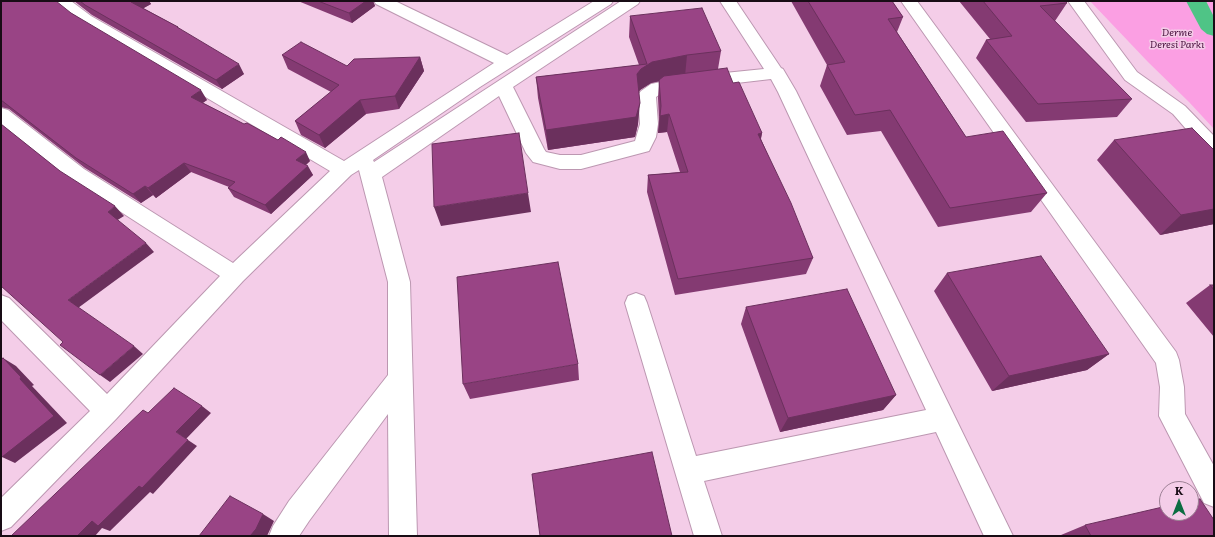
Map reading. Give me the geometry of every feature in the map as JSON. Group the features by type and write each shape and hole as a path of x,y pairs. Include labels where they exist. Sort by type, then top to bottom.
{"street":[{"path":"60,1 85,19 359,167 400,282 403,536"},
{"path":"382,1 507,62"},
{"path":"1,517 107,411 235,275 359,167 507,62 605,1"},
{"path":"359,167 504,85 632,1"},
{"path":"728,1 777,74 791,98 942,419 999,536"},
{"path":"909,1 1167,360 1172,387 1172,416 1214,492"},
{"path":"1076,1 1131,76 1179,110 1214,148"},
{"path":"504,85 536,153 540,156 560,162 581,162 642,146 647,137 649,124 647,95 657,88 685,83 777,74"},
{"path":"1,114 77,174 235,275"},
{"path":"636,302 708,536"},
{"path":"1,305 107,411"},
{"path":"283,536 299,511 401,378"},
{"path":"688,471 942,419"}],"green space":[{"name":"Derme Deresi Parkı","path":"1090,1 1214,1 1214,129 1189,102 1148,62"}],"building":[{"path":"1,1 56,1 71,13 201,90 191,97 244,124 247,123 278,140 281,137 306,152 296,160 308,166 265,205 228,188 235,182 184,163 148,188 145,186 133,194 76,158 1,100"},
{"path":"80,1 132,1 131,2 178,27 239,64 216,80"},
{"path":"318,1 366,1 349,13"},
{"path":"808,1 892,1 903,17 888,19 966,137 1003,131 1047,193 950,208 890,110 855,115 827,65 845,62"},
{"path":"983,1 1065,1 1067,3 1040,6 1132,99 1038,104 986,40 1012,36"},
{"path":"702,8 721,51 687,55 652,62 641,69 637,74 640,103 636,117 546,130 536,77 647,64 630,16"},
{"path":"301,42 347,66 354,59 420,57 395,96 360,100 319,135 295,121 339,85 282,55"},
{"path":"727,68 733,83 739,82 762,133 758,134 791,203 813,258 678,279 648,175 688,172 669,114 660,116 661,106 659,80 664,76"},
{"path":"1,124 60,171 115,206 108,212 146,243 68,300 134,346 100,375 60,345 63,342 1,286"},
{"path":"1192,128 1214,150 1214,209 1181,215 1114,140"},
{"path":"519,133 528,193 434,207 432,144"},
{"path":"1041,256 1109,354 1009,376 947,273"},
{"path":"558,262 578,364 463,384 457,277"},
{"path":"847,289 896,395 788,418 746,307"},
{"path":"3,358 54,416 2,457 1,360"},
{"path":"174,388 202,406 176,432 188,440 142,488 139,486 98,526 92,521 77,536 11,536 143,410 148,413"},
{"path":"652,452 672,536 540,536 532,474"},
{"path":"230,496 263,514 256,529 250,536 199,536"},
{"path":"1199,499 1214,520 1214,536 1091,536 1085,525 1159,508 1159,521 1199,521"}],"waterway":[{"path":"1196,1 1208,25 1214,30"}]}
